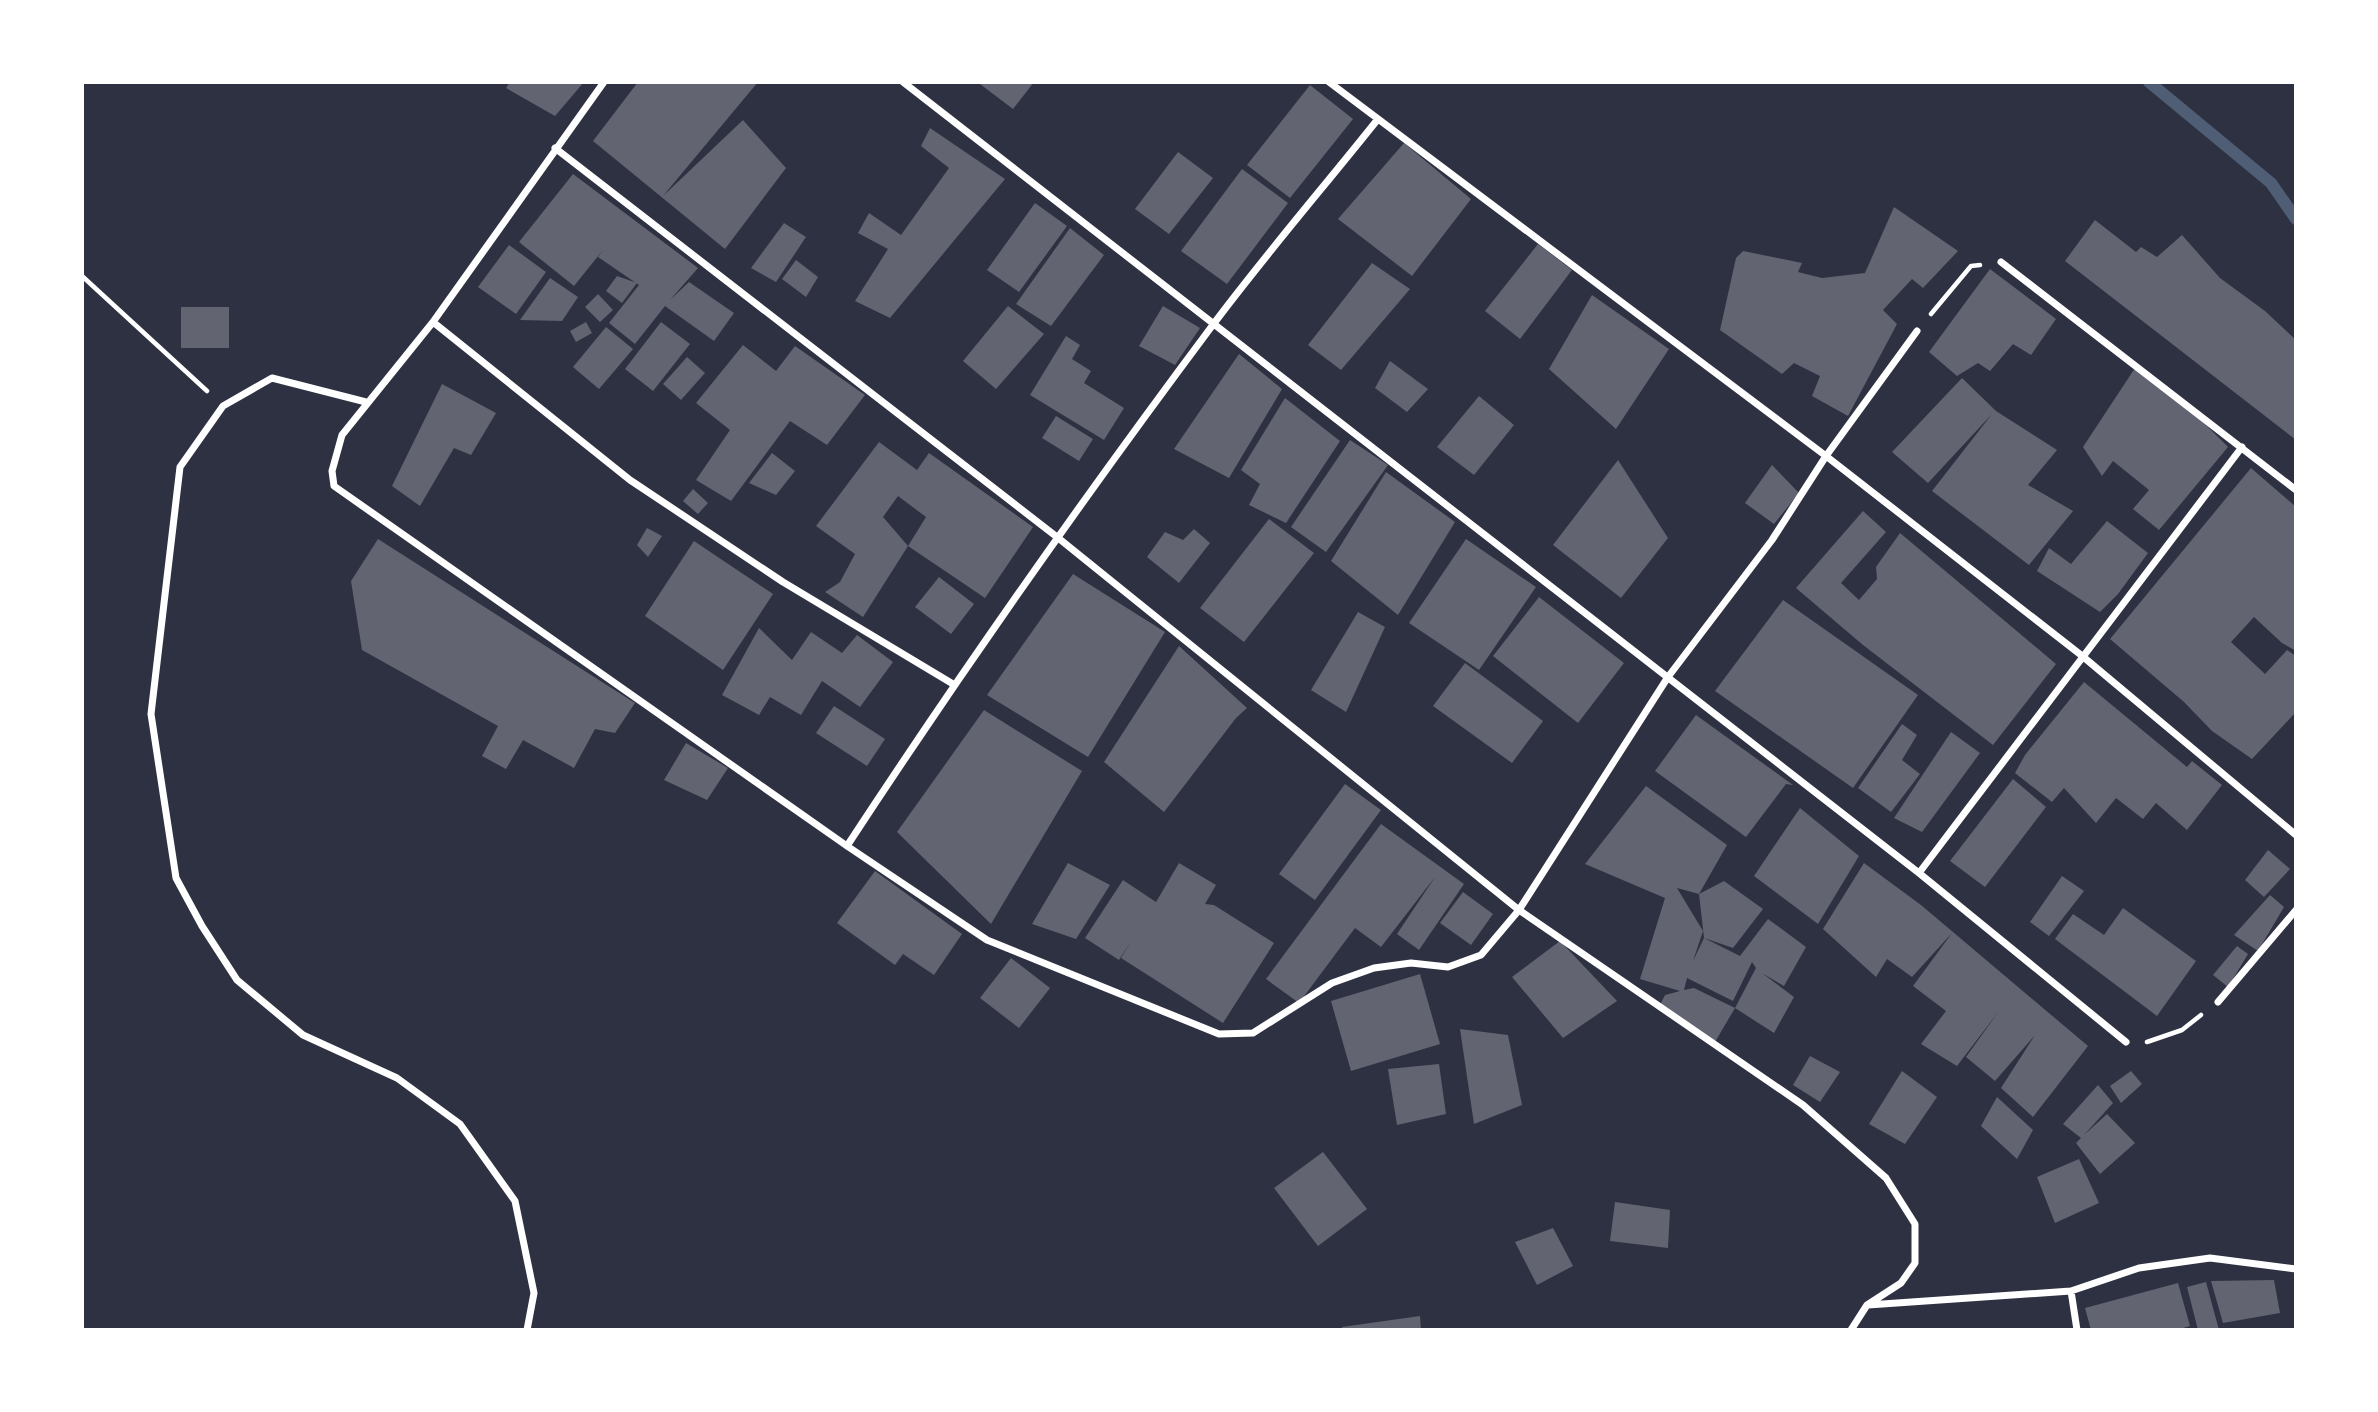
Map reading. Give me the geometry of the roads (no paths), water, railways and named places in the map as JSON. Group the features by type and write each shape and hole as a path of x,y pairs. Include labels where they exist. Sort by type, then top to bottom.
{"street":[{"path":"604,82 433,322 342,435 332,471 334,486 847,846 987,940 1219,1034 1253,1032 1332,982 1374,968 1410,963 1448,967 1481,955 1519,910 1668,677 1772,540 1826,456 1917,331"},
{"path":"903,82 1919,873 2126,1042"},
{"path":"1329,82 1826,456 2081,655 2296,835"},
{"path":"847,846 953,684 1057,537 1214,323 1378,119"},
{"path":"555,148 1057,537 1519,910 1803,1105 1886,1178 1915,1224 1915,1263 1901,1283 1867,1305 1851,1330"},
{"path":"2001,262 2296,490"},
{"path":"433,322 630,480 783,582 953,684"},
{"path":"366,402 272,378 223,406 180,467 151,714 176,878 202,926 237,980 303,1035 397,1078 460,1124 515,1201 534,1293 527,1330"},
{"path":"1919,873 2081,655 2242,447"},
{"path":"2218,1002 2296,910"},
{"path":"1867,1305 2071,1291 2139,1268 2210,1258 2296,1269"},
{"path":"2071,1291 2077,1330"}],"waterway":[{"path":"2149,82 2271,183 2296,219"}]}
